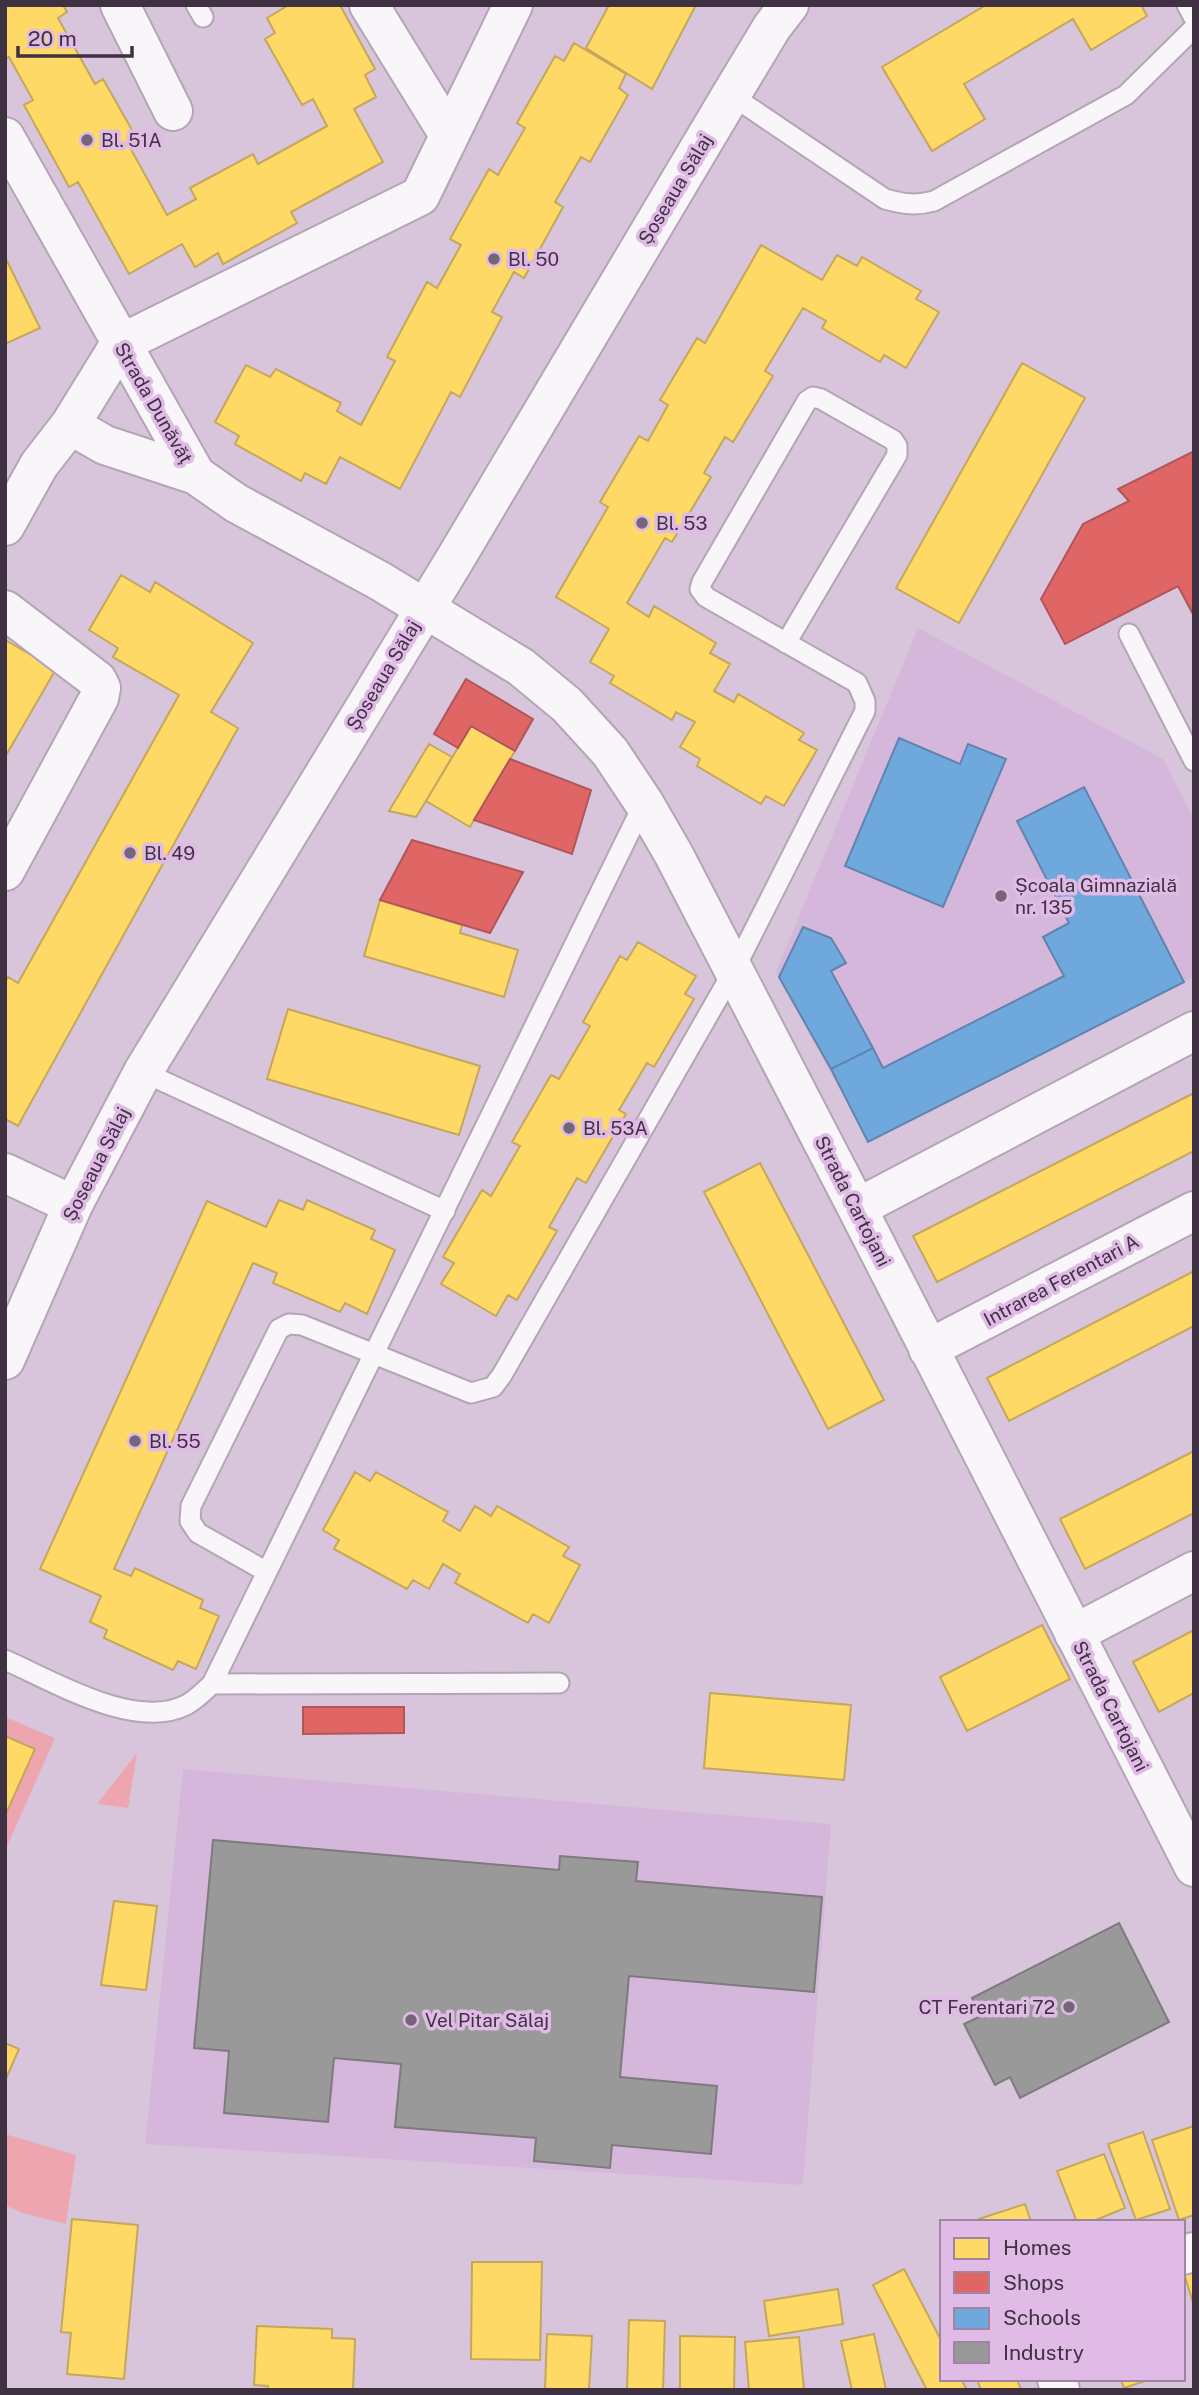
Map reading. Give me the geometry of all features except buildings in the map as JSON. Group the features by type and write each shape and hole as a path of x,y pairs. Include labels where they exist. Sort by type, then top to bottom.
{"street":[{"path":"120,5 173,111"},
{"path":"369,5 449,135"},
{"path":"5,526 39,465 70,425 120,344 420,196 513,5"},
{"name":"Șoseaua Sălaj","path":"5,1360 73,1205 143,1072 772,27 789,5"},
{"name":"Strada Dunăvăț","path":"5,137 196,475 236,503 380,581 424,608"},
{"path":"70,425 105,445 196,475"},
{"name":"Strada Cartojani","path":"424,608 521,667 567,705 610,752 644,803 674,855 858,1208 1194,1867"},
{"path":"5,610 97,680 101,688 99,698 5,871"},
{"path":"858,1208 1194,1031"},
{"path":"5,1173 73,1205"},
{"name":"Intrarea Ferentari A","path":"928,1349 1194,1211"},
{"path":"1074,1634 1194,1571"}],"lane":[{"path":"1187,5 1194,18"},
{"path":"731,95 885,199 903,204 921,204 934,201 1126,95 1194,28"},
{"path":"267,1572 198,1533 190,1521 191,1506 279,1329 289,1324 302,1325 471,1393 493,1387 734,970 865,711 862,691 856,683 786,643 706,597 700,589 807,401 813,397 893,440 897,446 897,455 786,643"},
{"path":"1129,634 1194,761"},
{"path":"5,1660 111,1707 135,1712 169,1710 186,1705 212,1684 644,803"},
{"path":"143,1072 445,1211"},
{"path":"212,1684 559,1683"}],"shaded area":[{"name":"Școala Gimnazială nr. 135","path":"918,628 1163,759 1194,819 1194,977 868,1142 776,972"},
{"path":"5,1717 55,1738 5,1851 5,1816 35,1749 5,1736"},
{"path":"137,1753 128,1808 97,1804"},
{"path":"183,1769 831,1824 803,2185 145,2144"},
{"path":"5,2134 76,2155 66,2224 22,2213 5,2205"}],"place":[{"name":"Bl. 51A","path":"87,140"},
{"name":"Bl. 50","path":"494,259"},
{"name":"Bl. 53","path":"642,523"},
{"name":"Bl. 49","path":"130,853"},
{"name":"Școala Gimnazială nr. 135","path":"1001,896"},
{"name":"Bl. 53A","path":"569,1128"},
{"name":"Bl. 55","path":"135,1441"},
{"name":"CT Ferentari 72","path":"1069,2007"},
{"name":"Vel Pitar Sălaj","path":"411,2020"}]}
